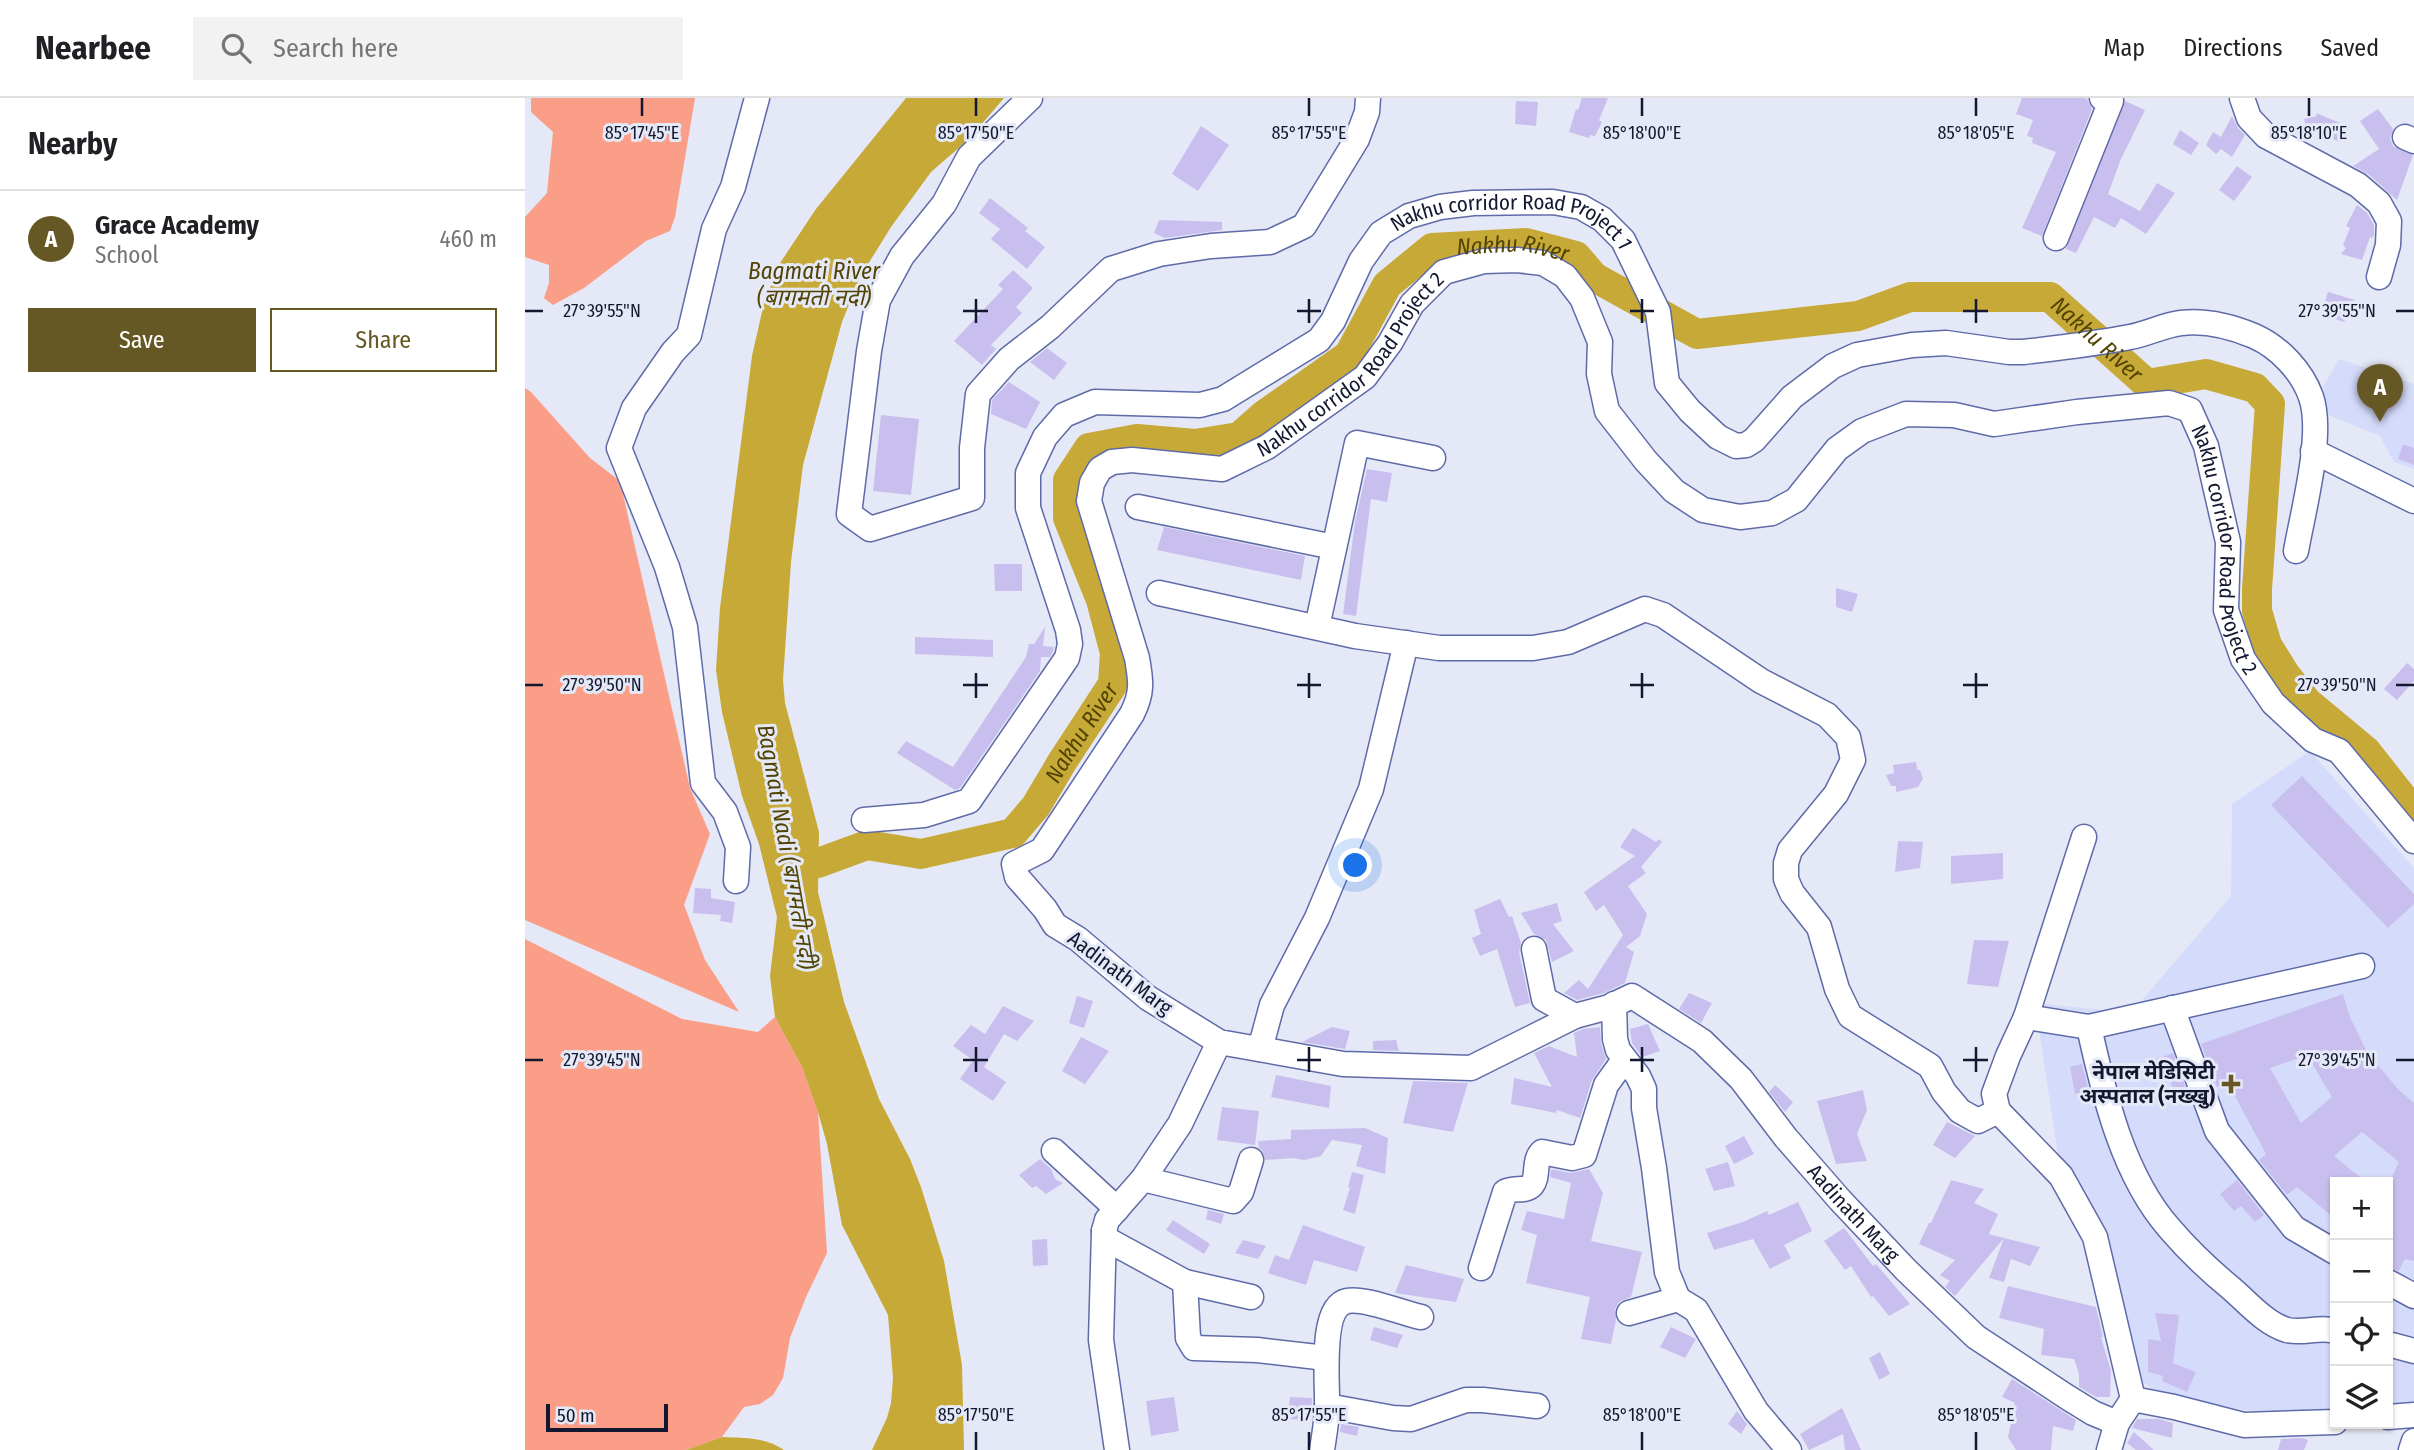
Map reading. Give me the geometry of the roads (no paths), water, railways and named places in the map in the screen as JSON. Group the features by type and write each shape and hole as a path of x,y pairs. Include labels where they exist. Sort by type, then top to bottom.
{"street":[{"path":"736,881 738,847 725,812 703,783 685,627 667,568 619,447 634,408 673,352 689,335 714,229 733,187 757,98"},
{"path":"1030,98 969,157 944,204 902,256 879,299 869,351 849,514 870,529 972,498 972,448 978,394 1009,359 1050,327 1111,269 1159,254 1211,246 1270,242 1304,226 1357,139 1367,112 1368,98"},
{"path":"2056,238 2111,101 2102,98"},
{"path":"2242,98 2249,118 2266,136 2358,186 2379,203 2389,221 2388,245 2379,277"},
{"name":"Nakhu corridor Road Project 1","path":"864,820 924,816 969,802 1067,658 1070,644 1068,630 1028,508 1028,472 1045,437 1064,415 1094,402 1200,405 1223,399 1319,340 1333,321 1361,261 1381,233 1409,216 1440,207 1473,203 1553,202 1581,206 1602,219 1623,240 1658,312 1667,383 1690,411 1718,437 1736,446 1746,445 1754,440 1792,397 1833,366 1857,355 1913,345 1946,343 2023,352 2129,337 2179,323 2208,322 2235,328 2263,340 2285,356 2301,376 2312,398 2315,423 2313,451 2296,551"},
{"name":"Nakhu corridor Road Project 2","path":"1014,864 1042,850 1140,699 1141,682 1137,658 1089,501 1092,483 1100,469 1112,462 1132,460 1222,469 1267,447 1366,377 1390,344 1412,304 1444,272 1484,261 1506,260 1543,263 1565,276 1583,298 1601,342 1599,374 1607,411 1646,461 1674,491 1703,510 1740,517 1772,513 1796,500 1837,449 1853,437 1906,414 1954,415 1994,424 2169,403 2190,410 2206,446 2228,542 2227,610 2243,659 2273,703 2313,740 2339,751 2414,841"},
{"path":"1317,627 1357,443 1433,458"},
{"path":"2313,451 2414,501"},
{"path":"1138,507 1334,547"},
{"path":"1159,593 1317,627 1439,648 1533,648 1568,642 1645,609 1663,615 1761,681 1827,715 1848,737 1853,760 1836,794 1790,850 1786,863 1786,878 1792,893 1819,927 1837,989 1850,1016 1930,1066 1944,1092 1959,1111 1978,1121 1998,1111"},
{"path":"1260,1049 1272,1005 1317,918 1371,789 1406,643"},
{"path":"2084,837 2026,1017 1994,1094 1998,1111 2061,1176 2095,1237 2133,1399 2117,1423 2109,1450"},
{"name":"Aadinath Marg","path":"1014,864 1017,877 1055,925 1078,939 1148,998 1219,1042 1343,1064 1471,1068 1574,1016 1612,1006 1632,996 1702,1041 1741,1079 1786,1138 1840,1200 1906,1270 1976,1337 2067,1397 2117,1423"},
{"path":"1534,949 1544,999 1574,1016"},
{"path":"2026,1017 2089,1027 2362,966"},
{"path":"1612,1006 1618,1050 1644,1088 1644,1108 1667,1272 1678,1299 1696,1310 1756,1411 1789,1450"},
{"path":"2172,1009 2217,1131 2294,1228 2330,1249"},
{"path":"2089,1027 2108,1103 2124,1150 2148,1198 2169,1228 2223,1282 2271,1323 2290,1331 2330,1331"},
{"path":"1117,1450 1101,1340 1104,1231 1107,1220 1143,1179 1180,1124 1219,1042"},
{"path":"1481,1268 1505,1192 1511,1188 1530,1187 1534,1183 1537,1156 1542,1152 1572,1158 1584,1155 1606,1085 1624,1060"},
{"path":"1054,1151 1117,1209"},
{"path":"1143,1179 1233,1201 1241,1192 1251,1160"},
{"path":"1104,1231 1108,1240 1185,1282 1251,1297"},
{"path":"1185,1282 1188,1338 1194,1348 1257,1350 1326,1358"},
{"path":"2393,1285 2414,1296"},
{"path":"1629,1313 1678,1299"},
{"path":"1322,1450 1327,1406 1326,1358 1330,1324 1335,1309 1343,1301 1355,1300 1421,1317"},
{"path":"2393,1346 2414,1351"},
{"path":"2133,1399 2244,1425 2330,1422"},
{"path":"1327,1406 1411,1419 1466,1401 1483,1400 1537,1406"},
{"path":"2393,1417 2414,1415"},
{"path":"2411,1450 2414,1441"}],"water":[{"path":"906,98 1004,98 969,139 931,172 891,227 860,277 842,322 803,465 791,562 783,680 785,703 819,832 818,892 844,1002 879,1099 910,1159 921,1187 944,1261 962,1365 964,1450 872,1450 891,1403 893,1378 888,1315 842,1225 827,1144 818,1112 802,1067 775,1017 770,976 777,917 759,844 742,796 722,712 716,670 720,608 752,356 764,303 780,263 816,209"},
{"path":"722,1437 762,1440 784,1450 686,1450"}],"waterway":[{"name":"Nakhu River","path":"791,862 818,863 867,845 921,854 1013,833 1036,806 1113,684 1115,653 1101,600 1068,518 1068,480 1089,448 1137,439 1195,444 1239,437 1264,415 1349,355 1387,285 1432,248 1526,243 1576,256 1594,277 1697,334 1858,316 1910,297 2050,297 2147,384 2206,374 2255,388 2270,404 2257,589 2257,611 2267,645 2307,702 2366,751 2414,812"}],"place":[{"name":"Grace Academy","path":"2380,422"},
{"name":"नेपाल मेडिसिटी अस्पताल (नख्खु)","path":"2231,1084"}],"water label":[{"name":"Bagmati River (बागमती नदी)","path":"814,284"},
{"name":"Bagmati Nadi (बागमती नदी)","path":"787,847"}]}
